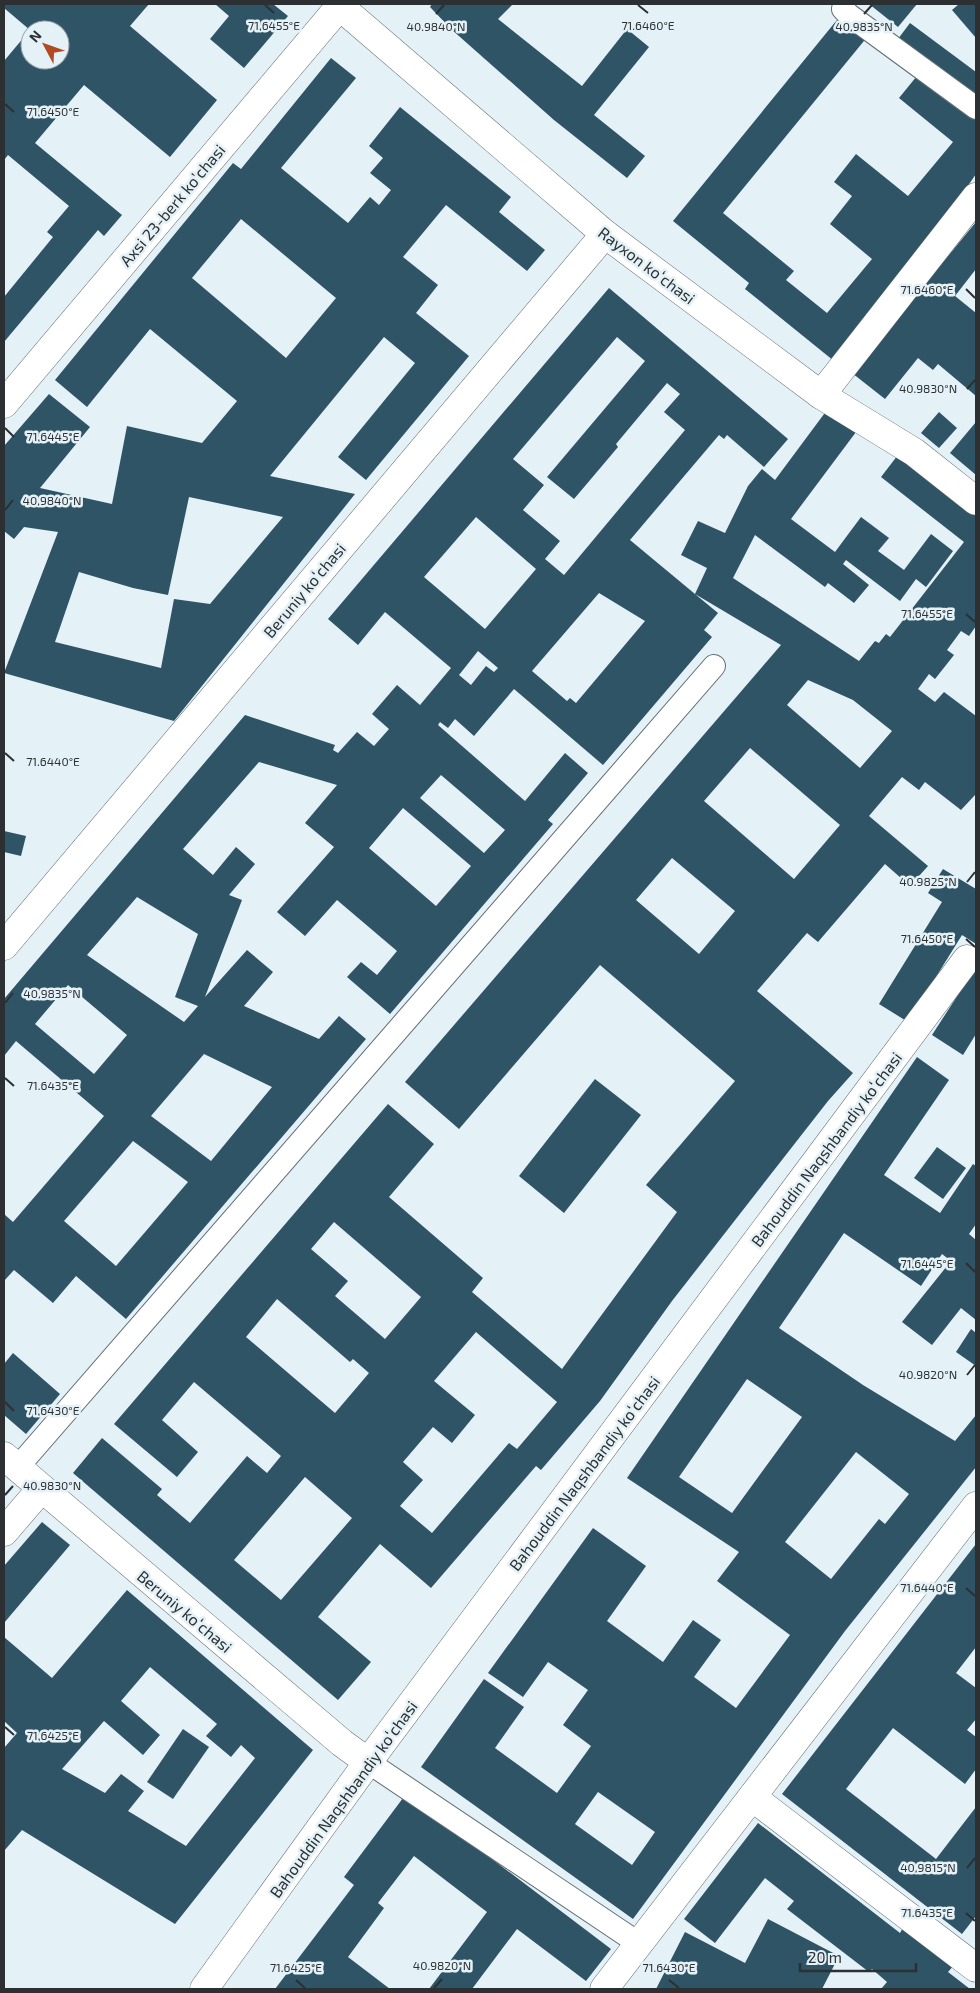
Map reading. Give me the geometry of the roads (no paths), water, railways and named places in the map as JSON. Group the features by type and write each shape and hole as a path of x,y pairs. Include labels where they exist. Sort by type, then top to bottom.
{"street":[{"name":"Rayxon koʻchasi","path":"338,5 605,234 821,395 914,452 976,501"},
{"name":"Аxsi 23-berk koʼchasi","path":"4,404 338,5"},
{"path":"821,395 976,196"},
{"name":"Beruniy koʻchasi","path":"4,946 605,234"},
{"name":"Bahouddin Naqshbandiy koʻchasi","path":"204,1989 368,1762 967,960"},
{"name":"Beruniy koʻchasi","path":"10,1462 342,1743 368,1762"},
{"path":"4,1532 41,1489"},
{"path":"604,1989 976,1506"},
{"path":"752,1797 976,1968"}],"lane":[{"path":"844,4 843,9 849,15 976,108"},
{"path":"10,1462 714,666"},
{"path":"368,1762 638,1943"}]}
